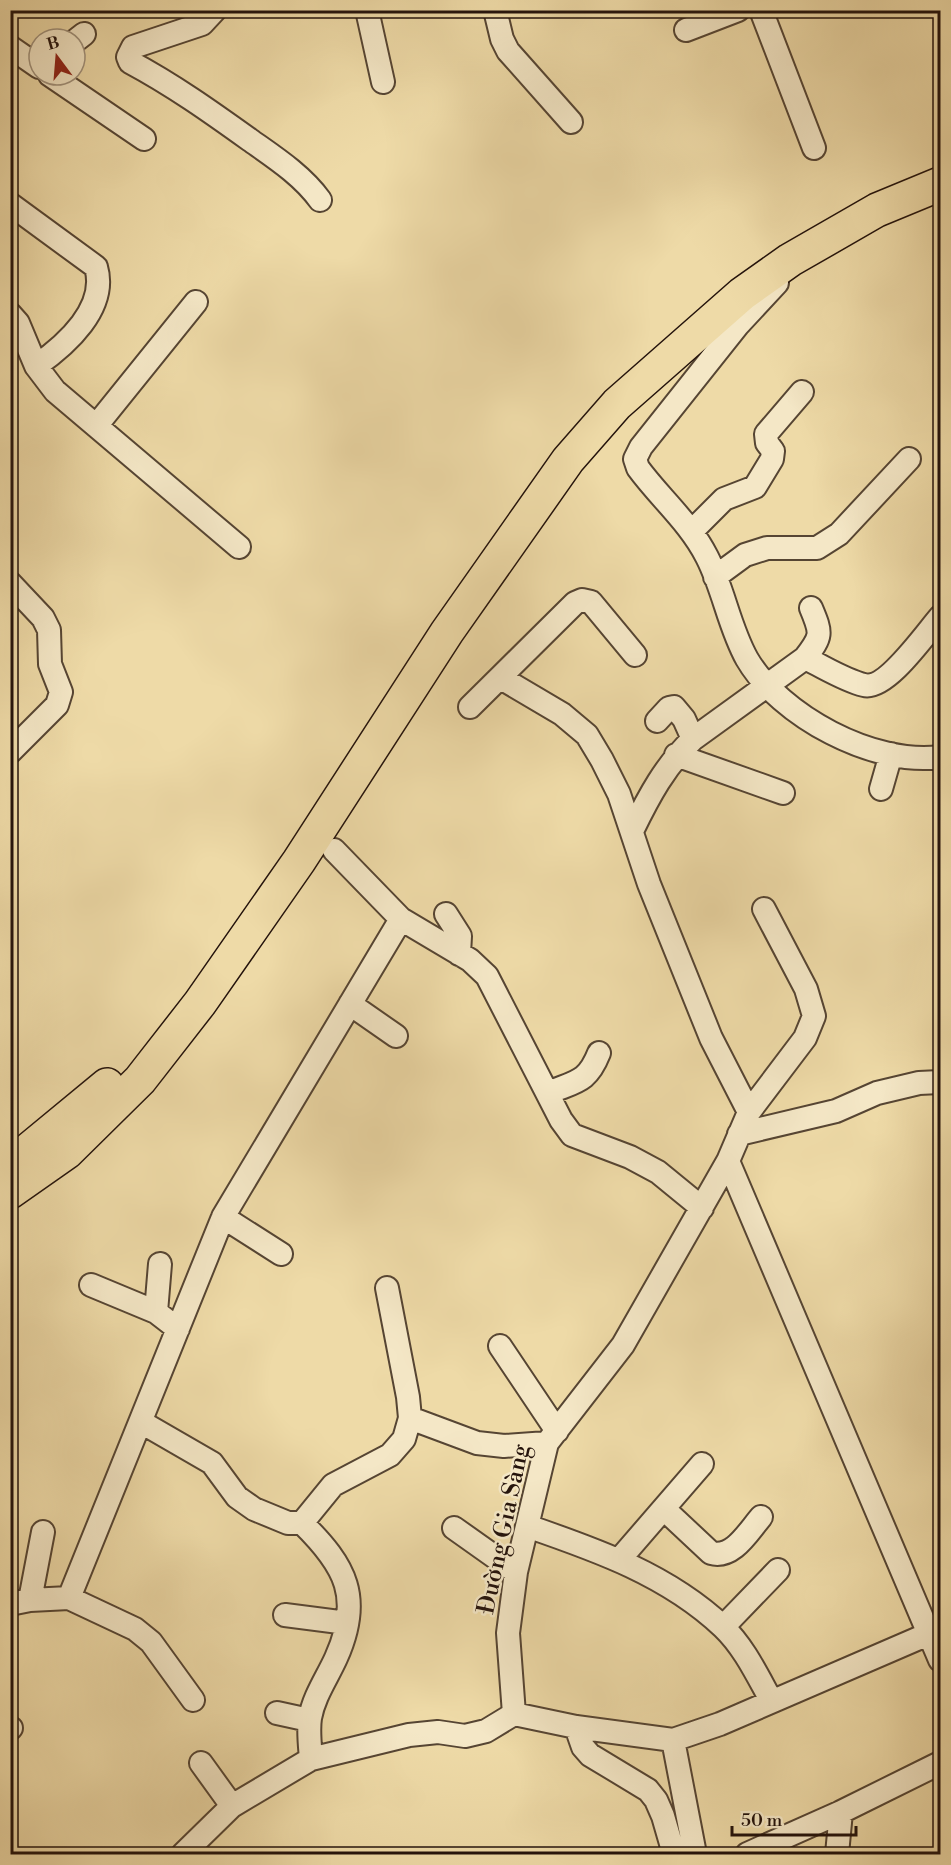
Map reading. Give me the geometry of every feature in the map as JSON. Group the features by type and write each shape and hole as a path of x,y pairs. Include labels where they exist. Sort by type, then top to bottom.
{"highway":[{"path":"10,1165 103,1090 160,1022 275,863 437,612 564,440 586,414 662,339 782,248 822,222 940,166"},
{"path":"10,1192 67,1152 140,1080 200,1003 299,861 447,632 562,468 617,404 742,294 790,260 877,210 940,184"}],"street":[{"path":"215,10 202,24 133,47 128,57 130,62 172,84 267,152 311,187 320,200"},
{"path":"367,10 384,82"},
{"path":"495,10 501,39 508,51 571,122"},
{"path":"686,30 738,10"},
{"path":"761,10 814,148"},
{"path":"10,47 27,59"},
{"path":"68,87 144,139"},
{"path":"10,204 96,267 99,279 97,298 69,339 36,366"},
{"path":"777,284 738,325 641,447 635,459 638,468 655,491 692,531 708,558 733,630 747,659 765,686 802,714 847,742 891,754 940,757"},
{"path":"96,426 196,302"},
{"path":"10,314 18,323 36,366 56,391 204,520 239,547"},
{"path":"692,531 724,499 755,487 772,459 773,451 767,443 766,434 801,392"},
{"path":"715,577 745,555 767,548 817,548 839,534 909,459"},
{"path":"10,583 43,618 49,630 51,664 61,692 57,705 10,752"},
{"path":"470,707 574,603 582,600 591,602 635,655"},
{"path":"632,831 653,786 676,755 693,739 805,658 818,641 820,633 811,608"},
{"path":"805,658 866,686 877,685 888,677 940,617"},
{"path":"501,678 562,714 587,735 619,794 649,884 711,1038 749,1112"},
{"path":"657,721 669,708 674,707 684,719 693,739"},
{"path":"881,789 891,754"},
{"path":"676,755 783,794"},
{"path":"334,850 401,919 459,954 488,976 572,1135 630,1157 658,1172 702,1208"},
{"name":"Đường Gia Sàng","path":"514,1714 508,1633 516,1572 552,1437 623,1345 728,1161 749,1112 804,1038 814,1016 806,989 764,909"},
{"path":"446,914 460,936 459,954"},
{"path":"69,1598 224,1217 401,919"},
{"path":"350,1004 396,1036"},
{"path":"548,1093 592,1072 599,1053"},
{"path":"739,1134 836,1111 877,1093 919,1083 940,1082"},
{"path":"728,1161 935,1631 940,1660"},
{"path":"224,1217 281,1254"},
{"path":"156,1312 160,1264"},
{"path":"91,1285 156,1312 178,1329"},
{"path":"302,1523 333,1485 390,1455 404,1439 410,1418 387,1288"},
{"path":"410,1418 477,1443 504,1446 552,1437 500,1346"},
{"path":"141,1422 212,1463 237,1497 254,1509 288,1523 302,1523 329,1549 342,1571 348,1596 347,1623 337,1657 314,1702 309,1720 311,1759"},
{"path":"619,1560 702,1464"},
{"path":"664,1509 711,1552 720,1555 730,1552 761,1517"},
{"path":"527,1526 619,1560 682,1596 723,1627 745,1653 771,1700"},
{"path":"454,1528 516,1572"},
{"path":"43,1532 20,1602 69,1598 135,1629 151,1642 193,1700"},
{"path":"723,1627 778,1570"},
{"path":"285,1615 347,1623"},
{"path":"183,1854 232,1806 311,1759 409,1735 438,1732 465,1736 486,1731 514,1714 576,1727 673,1740 720,1724 935,1631"},
{"path":"277,1713 309,1720"},
{"path":"576,1727 583,1747 590,1755 648,1790 656,1800 674,1854"},
{"path":"607,1764 616,1733"},
{"path":"673,1740 695,1854"},
{"path":"201,1763 232,1806"},
{"path":"747,1854 841,1812 940,1763"},
{"path":"614,1786 626,1794 648,1790"},
{"path":"837,1854 841,1812"}]}
